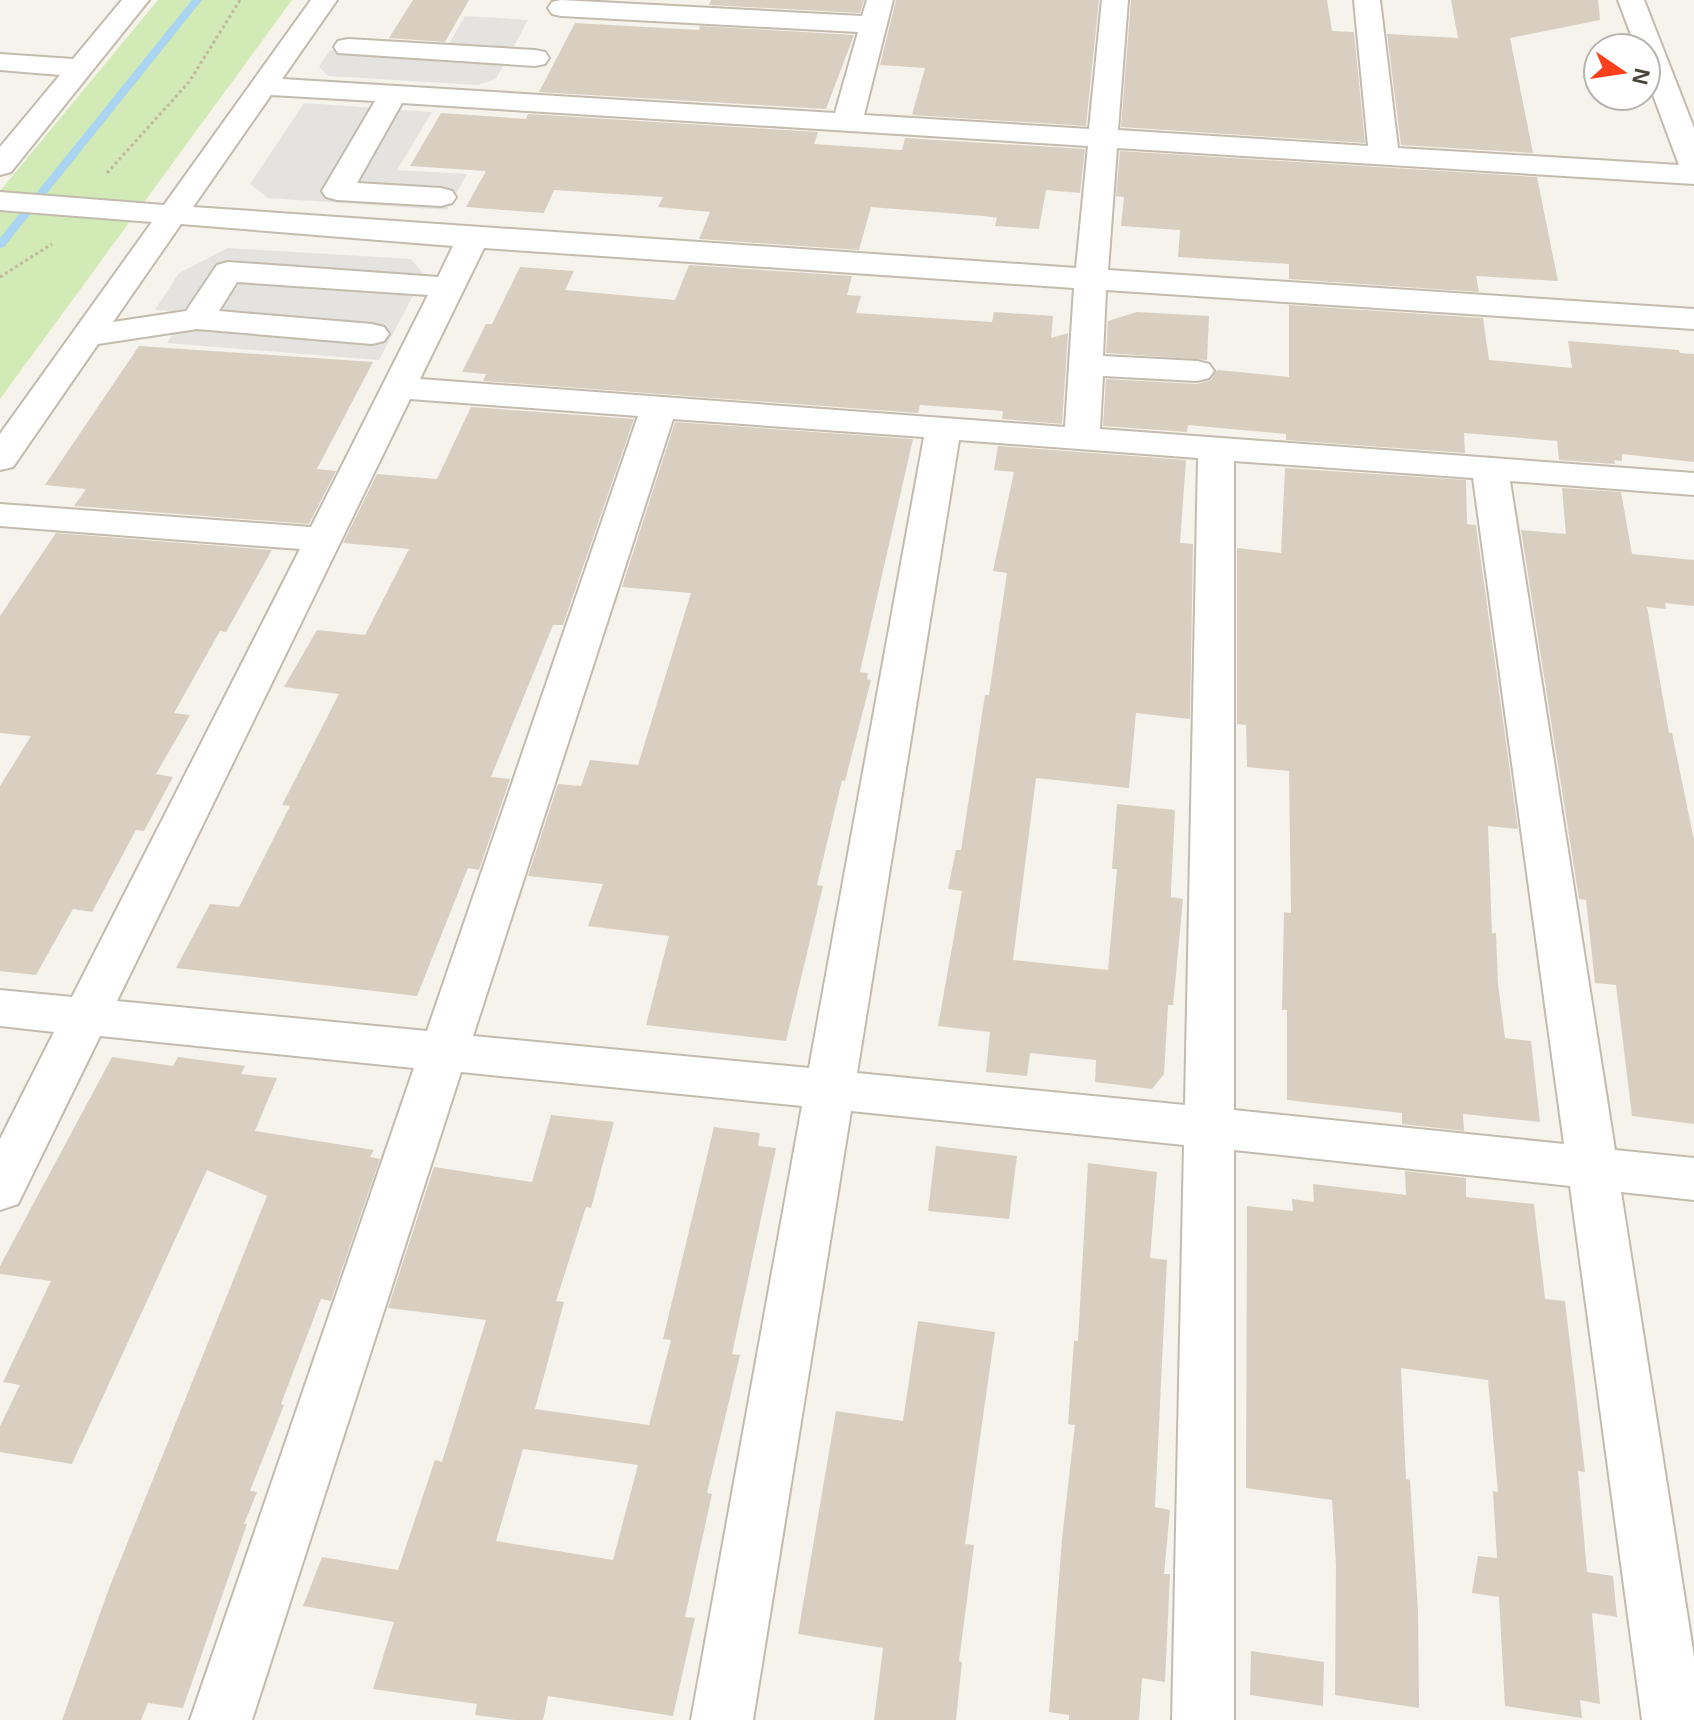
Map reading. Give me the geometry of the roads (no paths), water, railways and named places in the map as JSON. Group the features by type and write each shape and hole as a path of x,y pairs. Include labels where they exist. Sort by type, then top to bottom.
{"street":[{"path":"0,166 136,0"},
{"path":"0,459 324,0"},
{"path":"1082,439 1091,277 1115,0"},
{"path":"1367,0 1384,156"},
{"path":"1631,0 1694,166"},
{"path":"511,103 563,4 877,13 847,123"},
{"path":"348,47 535,58"},
{"path":"0,62 80,68"},
{"path":"262,86 1694,175"},
{"path":"393,95 337,191 441,197"},
{"path":"310,278 360,192"},
{"path":"0,201 473,238 1694,319"},
{"path":"0,1189 473,238"},
{"path":"197,319 228,272 448,287"},
{"path":"86,336 197,319 359,333 372,282"},
{"path":"1086,365 1197,371"},
{"path":"398,388 1694,484"},
{"path":"221,1720 659,407"},
{"path":"722,1720 943,428"},
{"path":"1203,1720 1216,448"},
{"path":"1490,469 1673,1720"},
{"path":"0,515 325,539"},
{"path":"0,1008 1207,1127 1694,1179"}],"waterway":[{"path":"0,245 197,0"}]}
